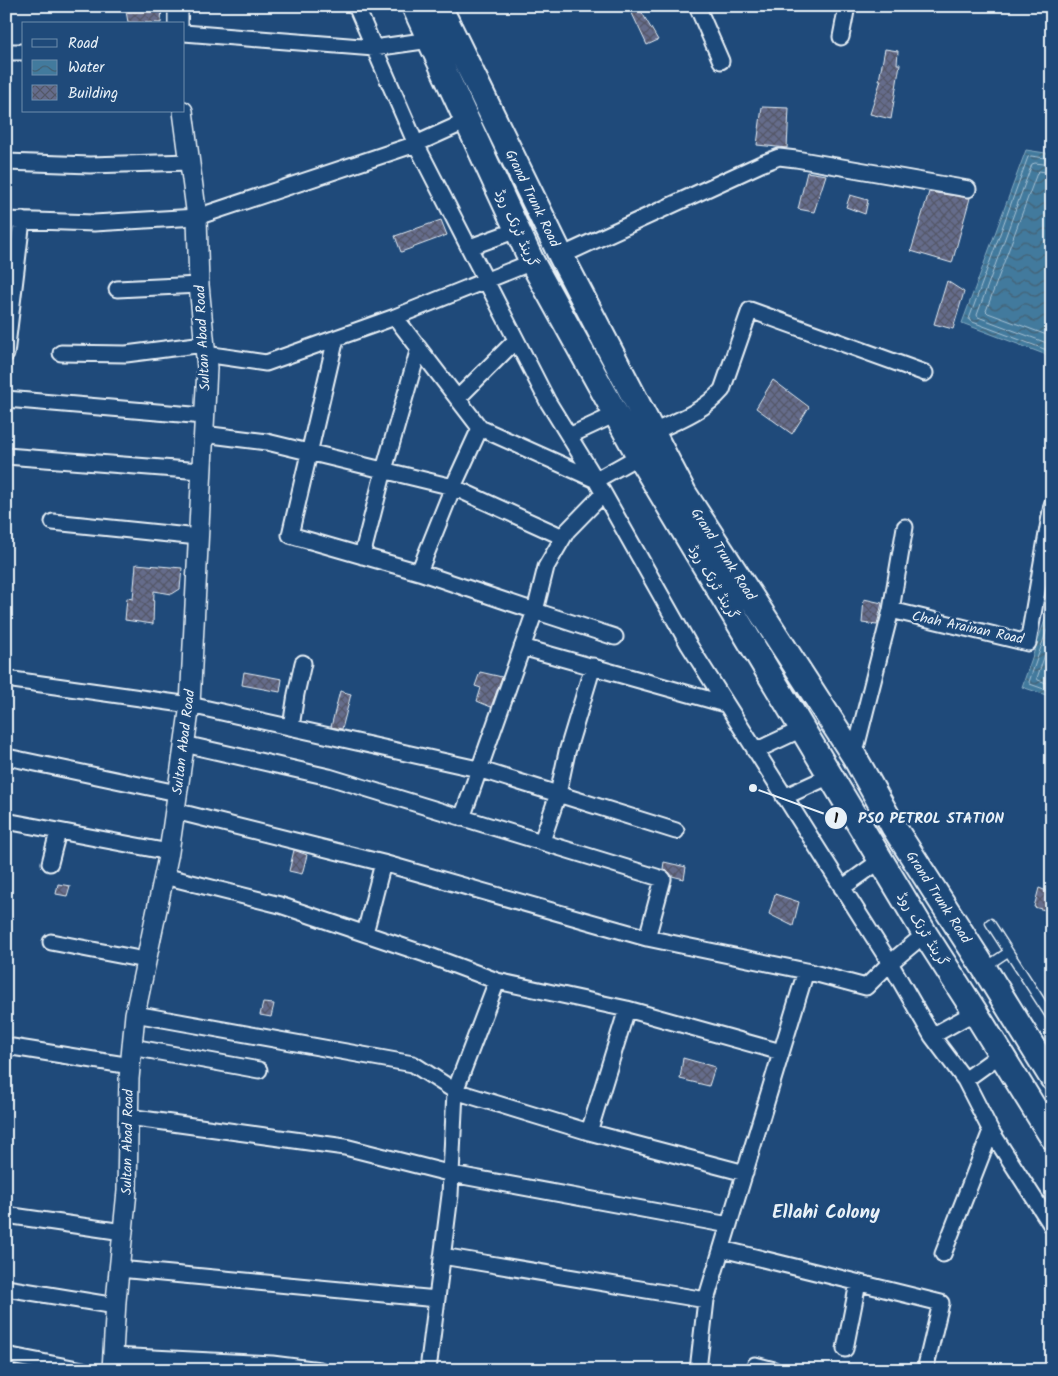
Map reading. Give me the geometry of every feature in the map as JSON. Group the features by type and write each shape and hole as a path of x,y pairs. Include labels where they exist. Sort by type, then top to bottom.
{"main road":[{"name":"گرینڈ ٹرنک روڈ","path":"414,6 532,262 639,456 925,934 1052,1136"},
{"name":"Grand Trunk Road","path":"439,6 561,256 684,493 854,756 893,826 1052,1078"},
{"path":"614,411 635,398"}],"street":[{"path":"178,6 178,22"},
{"path":"356,6 416,144 548,402 596,480 689,645 725,704 890,963 932,1036 965,1080 991,1131 1052,1226"},
{"path":"698,6 721,61"},
{"path":"841,37 847,6"},
{"path":"185,33 374,48 430,40"},
{"path":"6,52 22,52"},
{"name":"Sultan Abad Road","path":"113,1363 119,1269 127,1191 129,1079 135,1014 169,852 190,705 207,368 199,285 197,217 184,112"},
{"path":"6,220 94,223 197,217 416,144 467,121"},
{"path":"561,256 779,157 968,189"},
{"path":"6,162 90,165 190,162"},
{"path":"6,354 22,220"},
{"path":"470,247 517,230"},
{"path":"61,353 126,354 205,349 266,363 395,317 532,262"},
{"path":"117,289 199,285"},
{"path":"653,432 704,407 714,400 722,390 750,310 925,374"},
{"path":"395,317 480,428 596,480"},
{"path":"336,338 290,535 418,572 615,637"},
{"path":"458,398 516,340"},
{"path":"362,556 384,470 419,348"},
{"path":"6,399 204,425 452,487 563,537"},
{"path":"569,436 614,411"},
{"path":"418,572 452,487 480,428"},
{"path":"6,456 202,471"},
{"path":"596,480 639,456"},
{"path":"462,818 535,611 546,567 567,531 604,494"},
{"name":"Chah Arainan Road","path":"891,610 1028,642 1052,505"},
{"path":"52,522 198,537"},
{"path":"854,756 891,610 905,527"},
{"path":"522,648 593,666 725,704"},
{"path":"291,727 303,663"},
{"path":"542,841 558,794 567,752 593,666"},
{"path":"6,679 190,705 478,769 676,830"},
{"path":"755,751 802,729"},
{"path":"184,744 329,777 663,879 647,938"},
{"path":"6,759 7,757 176,802 647,938 806,971 866,987 890,963 925,934"},
{"path":"784,797 830,776"},
{"path":"6,821 169,852"},
{"path":"50,863 58,832"},
{"path":"842,888 881,860"},
{"path":"365,933 383,863"},
{"path":"164,876 280,905 425,954 497,981 627,1009 781,1052"},
{"path":"51,942 145,960"},
{"path":"698,1370 706,1300 806,971"},
{"path":"428,1370 450,1195 455,1091 497,981"},
{"path":"589,1132 627,1009"},
{"path":"932,1036 975,1012"},
{"path":"135,1014 413,1064 455,1091 589,1132 745,1173"},
{"path":"6,1046 131,1066"},
{"path":"132,1047 259,1070"},
{"path":"965,1080 1001,1054"},
{"path":"128,1117 345,1147 452,1174 729,1225"},
{"path":"943,1254 991,1131"},
{"path":"6,1215 123,1232"},
{"path":"722,1248 941,1303 925,1370"},
{"path":"442,1256 706,1300"},
{"path":"119,1269 437,1299"},
{"path":"845,1349 858,1283"},
{"path":"6,1288 116,1306"},
{"path":"6,1355 83,1370"},
{"path":"113,1363 272,1364 320,1370"},
{"path":"755,1365 774,1370"}],"lane":[{"path":"990,923 1052,1018"},
{"path":"984,968 1008,952"}],"water":[{"path":"1026,150 1052,154 1052,357 962,323"},
{"path":"1049,608 1052,609 1052,697 1022,687"}],"building":[{"path":"125,6 162,6 161,22 128,22"},
{"path":"630,6 638,6 658,40 647,45"},
{"path":"885,49 898,51 897,64 900,64 891,119 870,114 881,80 879,80"},
{"path":"762,107 789,108 787,148 757,145"},
{"path":"807,172 826,175 814,212 798,209"},
{"path":"929,192 970,198 952,263 911,251"},
{"path":"850,195 868,200 865,214 846,207"},
{"path":"441,220 447,235 401,252 395,236"},
{"path":"947,281 964,292 953,329 934,324"},
{"path":"773,380 809,407 792,434 756,408"},
{"path":"136,564 182,568 180,589 172,594 154,591 153,624 125,620 127,598 133,599"},
{"path":"864,599 882,603 877,625 862,623"},
{"path":"244,672 282,679 280,692 242,685"},
{"path":"480,672 502,677 491,707 477,701 481,688 475,686"},
{"path":"340,691 351,694 342,729 331,727"},
{"path":"294,850 307,855 302,874 289,871"},
{"path":"664,862 686,867 684,879 672,876 663,869"},
{"path":"58,884 70,886 67,896 56,894"},
{"path":"1039,888 1052,893 1052,912 1034,907"},
{"path":"775,894 799,902 793,926 769,914"},
{"path":"263,1003 274,1004 271,1017 260,1015"},
{"path":"683,1058 715,1067 709,1086 680,1079"}],"place":[{"name":"PSO PETROL STATION","path":"753,788"}],"district":[{"name":"Ellahi Colony","path":"826,1211"}]}
